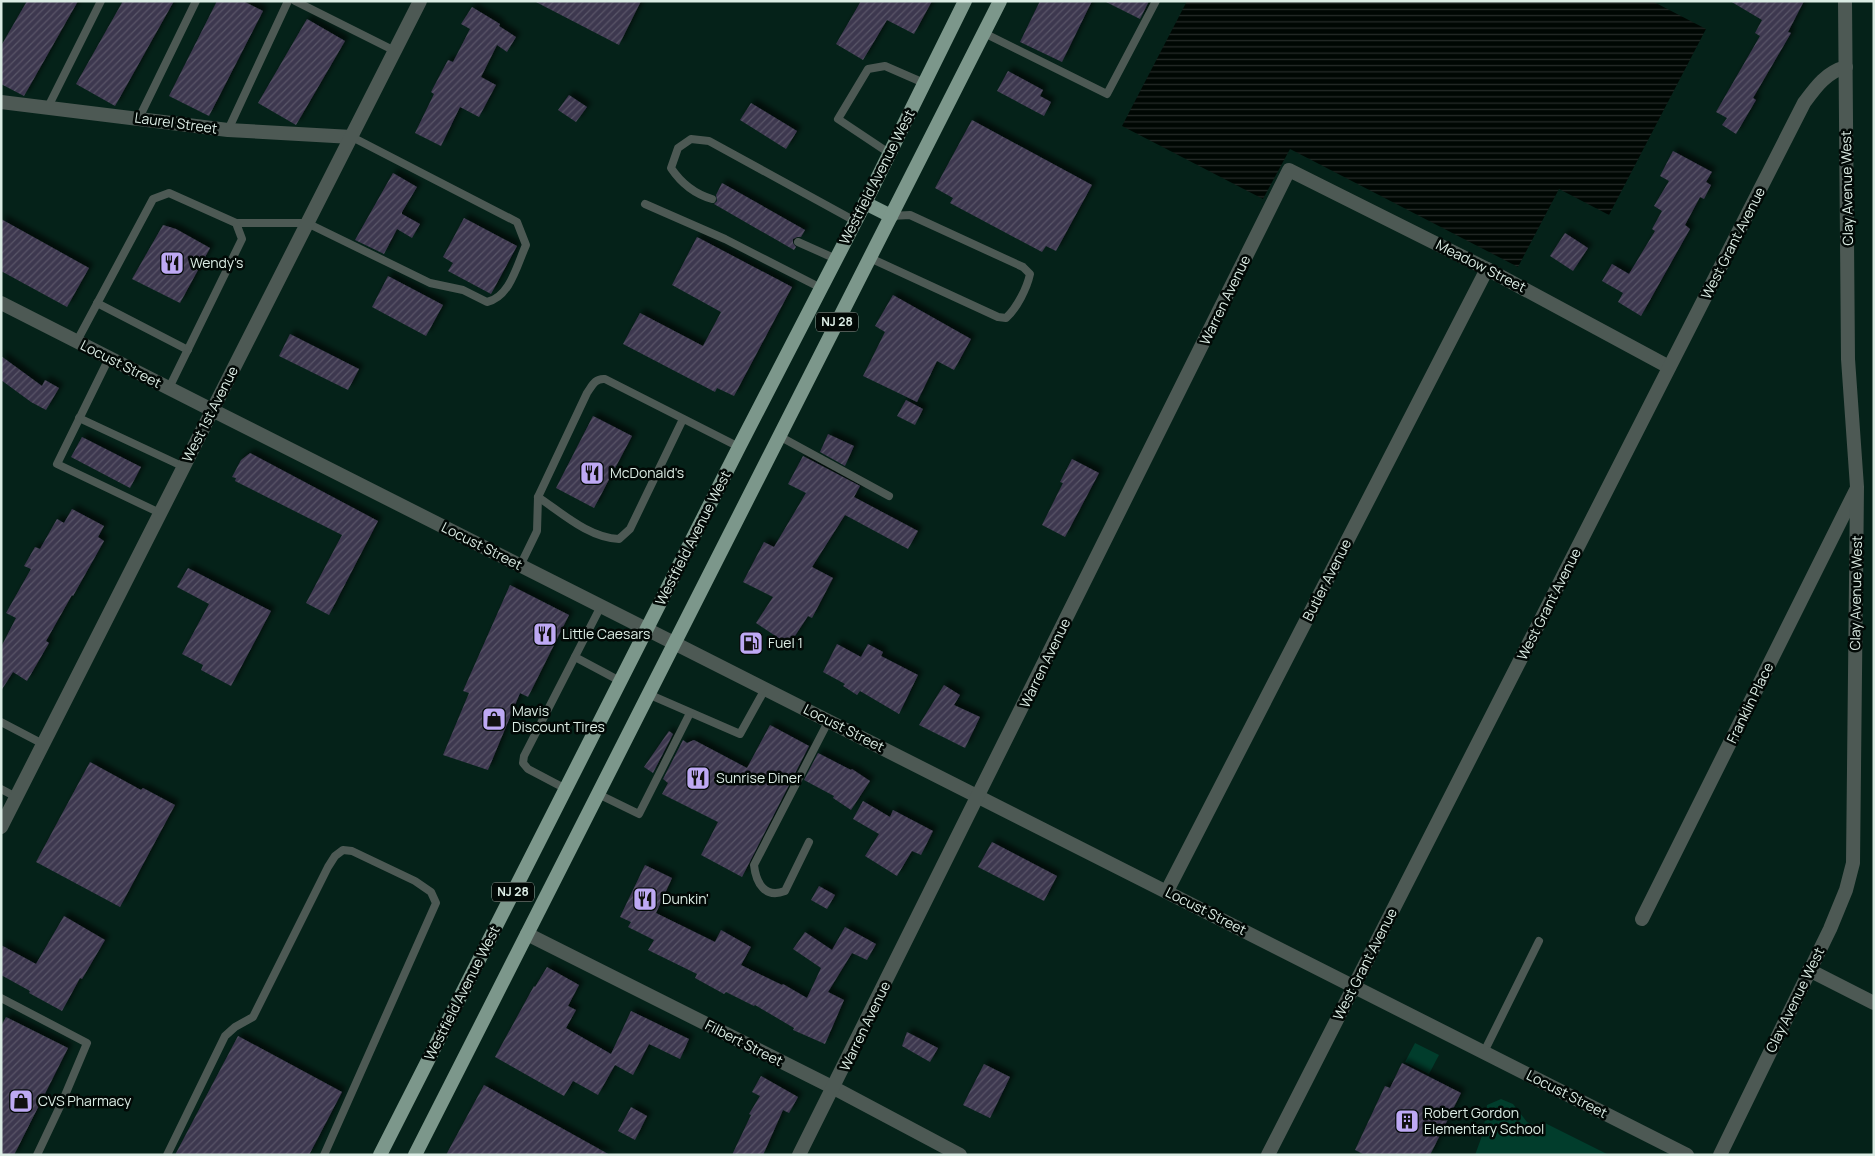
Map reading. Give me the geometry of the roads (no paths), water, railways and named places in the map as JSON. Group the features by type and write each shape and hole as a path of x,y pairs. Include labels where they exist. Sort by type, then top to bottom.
{"main road":[{"name":"Westfield Avenue West","path":"380,1155 855,222 965,1"},
{"name":"NJ 28","path":"415,1155 1000,1"},
{"path":"865,202 891,216"}],"street":[{"name":"West 1st Avenue","path":"1,827 420,1"},
{"name":"Clay Avenue West","path":"1720,1155 1830,929 1846,890 1853,863 1857,487 1848,359 1845,1"},
{"name":"West Grant Avenue","path":"1268,1155 1804,103 1830,73 1846,67"},
{"name":"Laurel Street","path":"1,102 228,130 352,137"},
{"name":"Meadow Street","path":"1290,170 1487,268 1669,367"},
{"name":"Warren Avenue","path":"799,1155 1290,170"},
{"name":"Butler Avenue","path":"1167,891 1487,268"},
{"name":"Locust Street","path":"1,303 1687,1155"},
{"name":"Franklin Place","path":"1642,919 1857,487"},
{"name":"Filbert Street","path":"527,934 834,1088 960,1155"},
{"path":"1809,970 1874,1003"}],"lane":[{"path":"48,107 101,1"},
{"path":"138,118 196,1"},
{"path":"228,130 288,1"},
{"path":"295,1 395,51"},
{"path":"984,33 1107,94 1156,1"},
{"path":"889,153 838,119 868,69 886,66 924,84"},
{"path":"77,341 153,199 169,193 236,223 307,224 430,283 463,290 487,302 497,300 510,282 526,244 518,222 352,137"},
{"path":"712,200 692,190 677,177 671,168 678,148 691,139 709,142 855,222"},
{"path":"645,204 725,239 821,288"},
{"path":"870,258 998,317 1006,318 1011,313 1028,281 1030,274 1023,267 910,215 891,216"},
{"path":"169,388 242,238 236,223"},
{"path":"798,242 836,259"},
{"path":"97,303 188,350"},
{"path":"109,358 57,464 160,513"},
{"path":"520,566 537,530 538,497 586,393 600,379 605,379 739,447"},
{"path":"79,418 184,467"},
{"path":"538,497 594,534 619,539 630,530 683,419"},
{"path":"779,436 889,496"},
{"path":"566,789 528,769 523,763 524,756 601,606"},
{"path":"575,658 620,681"},
{"path":"648,694 740,734 765,689"},
{"path":"598,794 639,814 690,713"},
{"path":"809,842 784,891 777,894 770,893 761,887 754,865 829,720"},
{"path":"1,722 43,744"},
{"path":"1,789 16,797"},
{"path":"167,1155 225,1036 235,1027 253,1018 328,867 335,856 343,850 352,851 415,882 431,892 436,903 324,1155"},
{"path":"1484,1052 1540,941"},
{"path":"1,998 87,1043 64,1100 37,1155"}],"place":[{"name":"Wendy's","path":"172,263"},
{"name":"McDonald's","path":"592,473"},
{"name":"Little Caesars","path":"545,634"},
{"name":"Fuel 1","path":"751,643"},
{"name":"Mavis Discount Tires","path":"494,719"},
{"name":"Sunrise Diner","path":"698,778"},
{"name":"Dunkin'","path":"645,899"},
{"name":"CVS Pharmacy","path":"21,1101"},
{"name":"Robert Gordon Elementary School","path":"1407,1121"}]}
